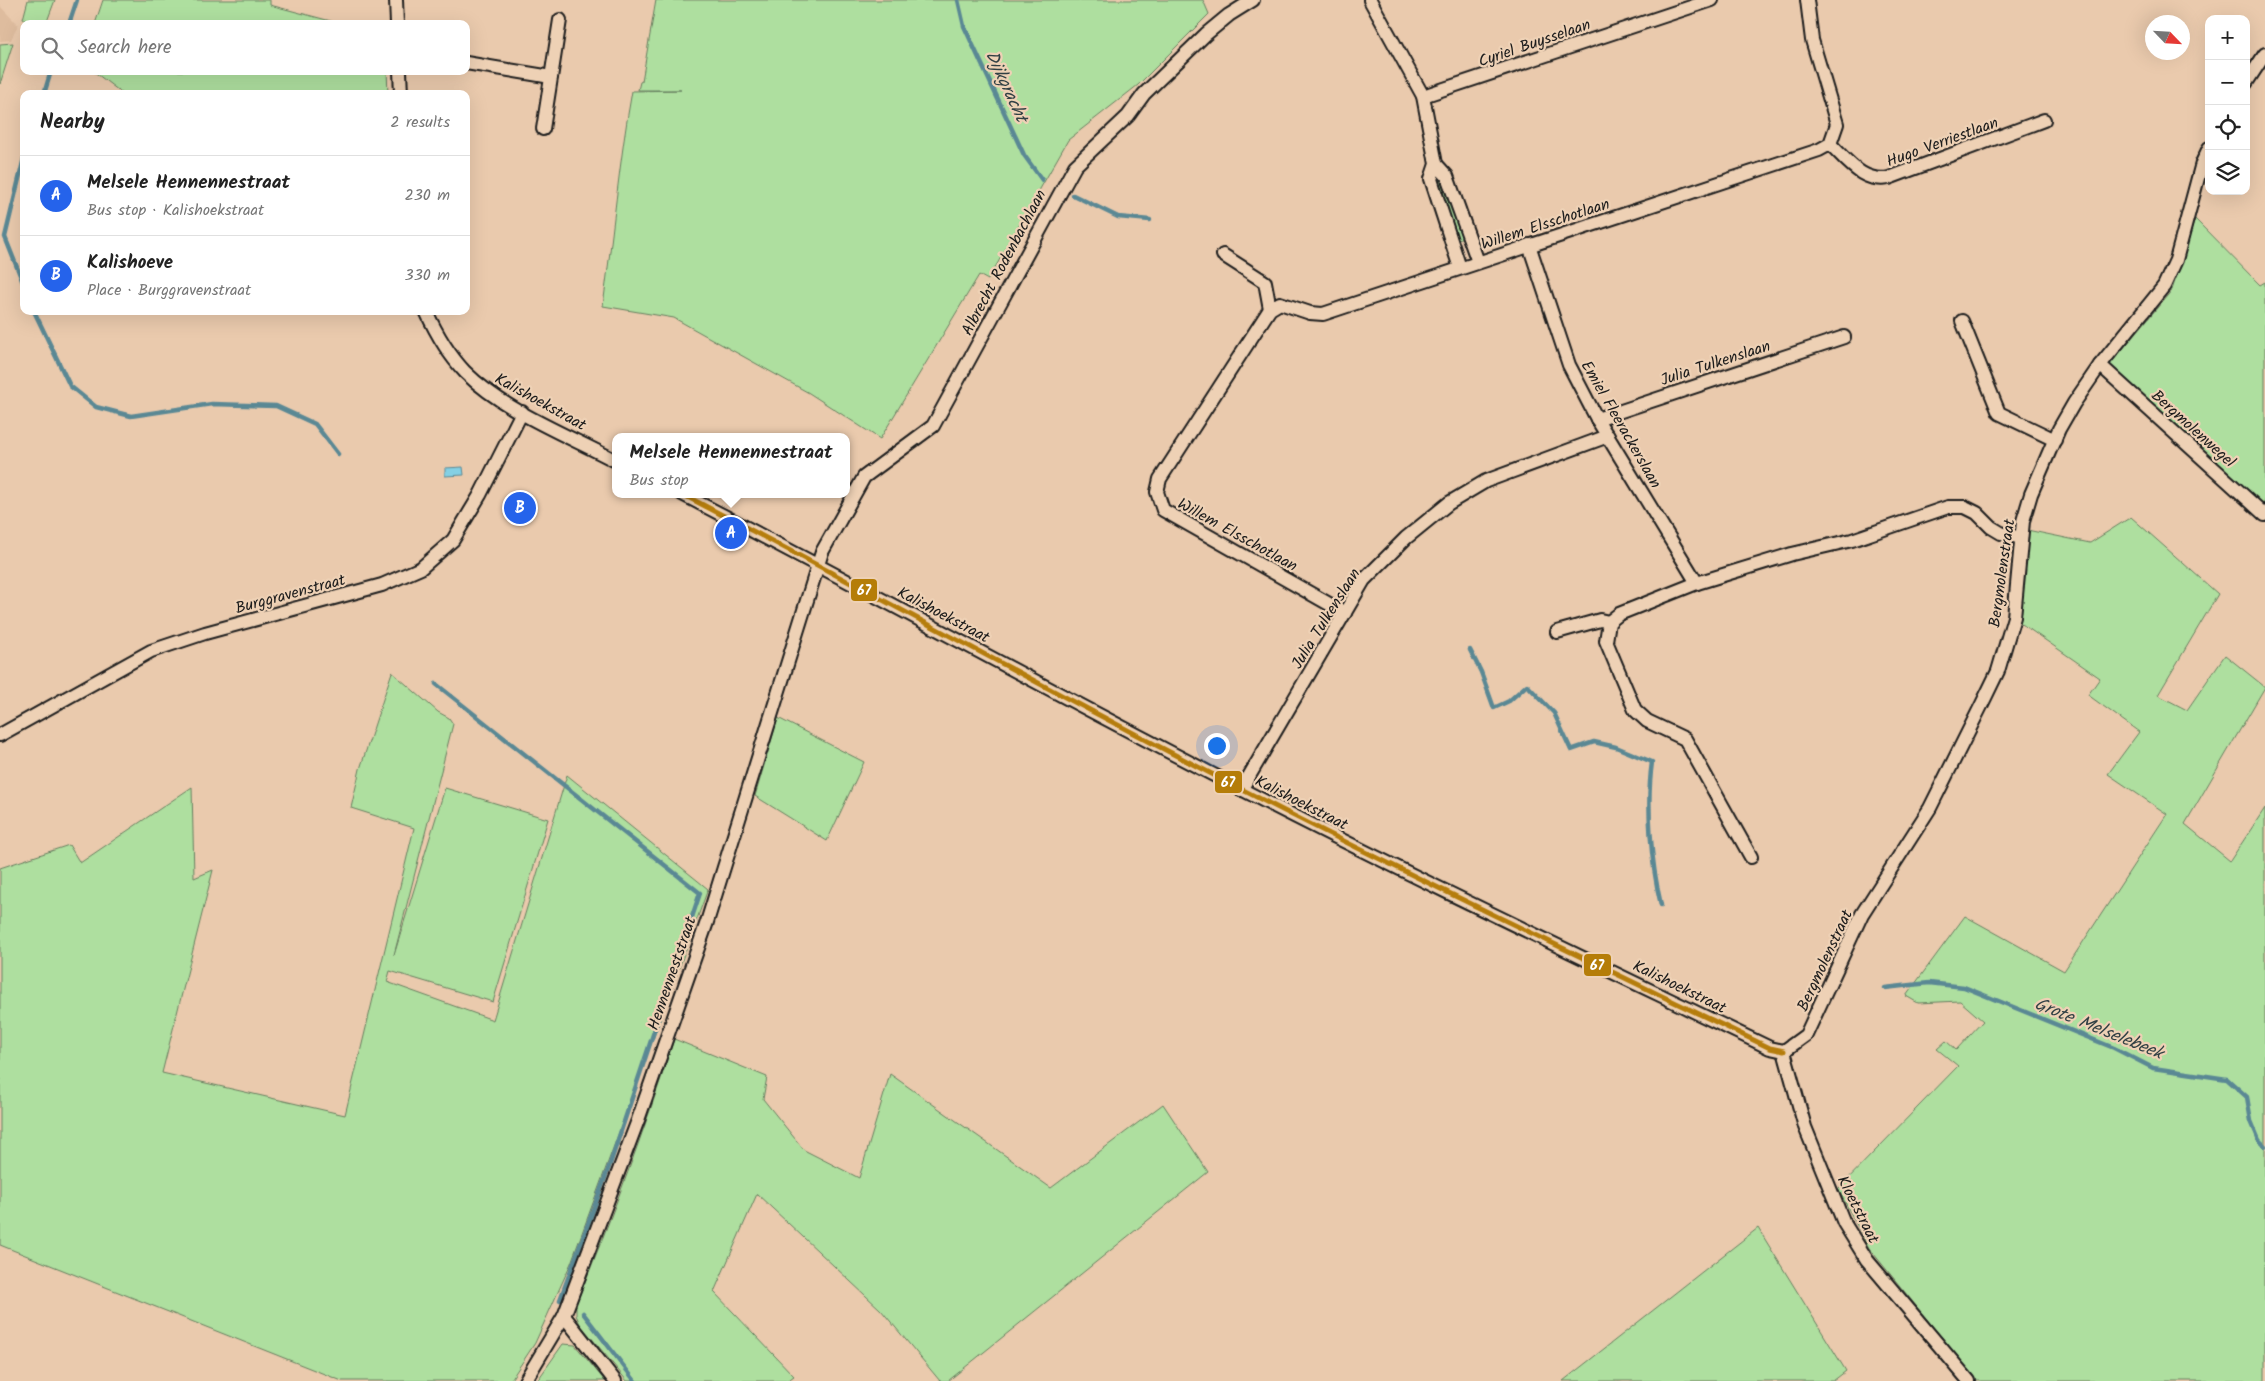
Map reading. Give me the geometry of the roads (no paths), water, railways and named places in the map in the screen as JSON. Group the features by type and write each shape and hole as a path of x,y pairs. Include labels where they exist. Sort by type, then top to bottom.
{"street":[{"path":"396,0 397,20"},
{"name":"Albrecht Rodenbachlaan","path":"818,565 822,552 864,477 933,426 1075,166 1128,116 1144,94 1206,34 1228,15 1253,0"},
{"path":"1370,0 1423,96 1436,164 1431,180 1460,268"},
{"name":"Cyriel Buysselaan","path":"1423,96 1712,0"},
{"path":"1807,0 1812,40 1837,124 1830,144"},
{"path":"543,129 560,20"},
{"path":"2250,77 2265,54"},
{"path":"470,64 551,76"},
{"path":"400,75 401,90"},
{"name":"Hugo Verriestlaan","path":"1830,144 1863,175 1879,180 2044,120"},
{"name":"Willem Elsschotlaan","path":"1345,612 1163,510 1157,492 1160,479 1270,309 1280,304 1310,313 1323,314 1819,150 1830,144"},
{"name":"Bergmolenstraat","path":"1784,1052 1806,1035 1851,936 1930,808 1998,671 2014,616 2023,521 2031,494 2074,403 2100,365 2164,286 2176,260 2202,163 2208,150"},
{"path":"1436,164 1447,176 1478,262"},
{"name":"Emiel Fleerackerslaan","path":"1529,245 1569,365 1597,418 1697,583"},
{"path":"1223,255 1265,282 1270,309"},
{"name":"Kalishoekstraat","path":"428,315 438,337 464,371 487,391 522,412 612,458"},
{"path":"1962,321 1999,413 2055,440"},
{"name":"Julia Tulkenslaan","path":"1597,418 1844,337"},
{"name":"Bergmolenwegel","path":"2100,365 2265,515"},
{"name":"Burggravenstraat","path":"0,735 151,651 205,633 382,585 421,568 454,540 480,496 522,412"},
{"name":"Julia Tulkenslaan","path":"1241,790 1364,580 1406,538 1449,503 1486,482 1608,436"},
{"name":"Kalishoekstraat","path":"690,498 1241,790 1770,1048 1784,1052"},
{"path":"1750,857 1685,739 1647,722 1635,710 1606,641 1609,622 1619,614 1697,583 1792,554 1852,540 1948,507 1965,507 1977,513 1991,527 2001,533 2021,538"},
{"name":"Hennenneststraat","path":"525,1381 564,1316 638,1120 707,922 818,565"},
{"path":"1557,632 1600,620 1609,622"},
{"name":"Kloetstraat","path":"1784,1052 1805,1127 1844,1223 1867,1260 1969,1381"},
{"path":"564,1316 615,1381"}],"water":[{"path":"463,467 464,475 445,476 445,468"}],"waterway":[{"path":"70,20 77,0"},
{"name":"Dijkgracht","path":"958,0 964,26 1024,155 1042,180"},
{"path":"45,90 50,75"},
{"path":"20,175 5,237 20,275"},
{"name":"Dijkgracht","path":"1073,195 1118,217 1150,220"},
{"path":"36,315 70,386 96,407 131,416 212,404 276,406 315,424 338,454"},
{"name":"Grote Melselebeek","path":"1470,650 1481,672 1494,708 1509,701 1527,685 1554,713 1571,750 1594,742 1616,747 1652,762 1649,797 1650,834 1661,905"},
{"path":"436,684 700,893 610,1164 560,1300"},
{"name":"Grote Melselebeek","path":"1885,988 1929,983 1964,987 2114,1048 2153,1068 2227,1079 2247,1097 2251,1121 2259,1140 2265,1146"},
{"path":"583,1313 635,1381"}],"place":[{"name":"Kalishoeve","path":"520,508"},
{"name":"Melsele Hennennestraat","path":"731,533"}]}
